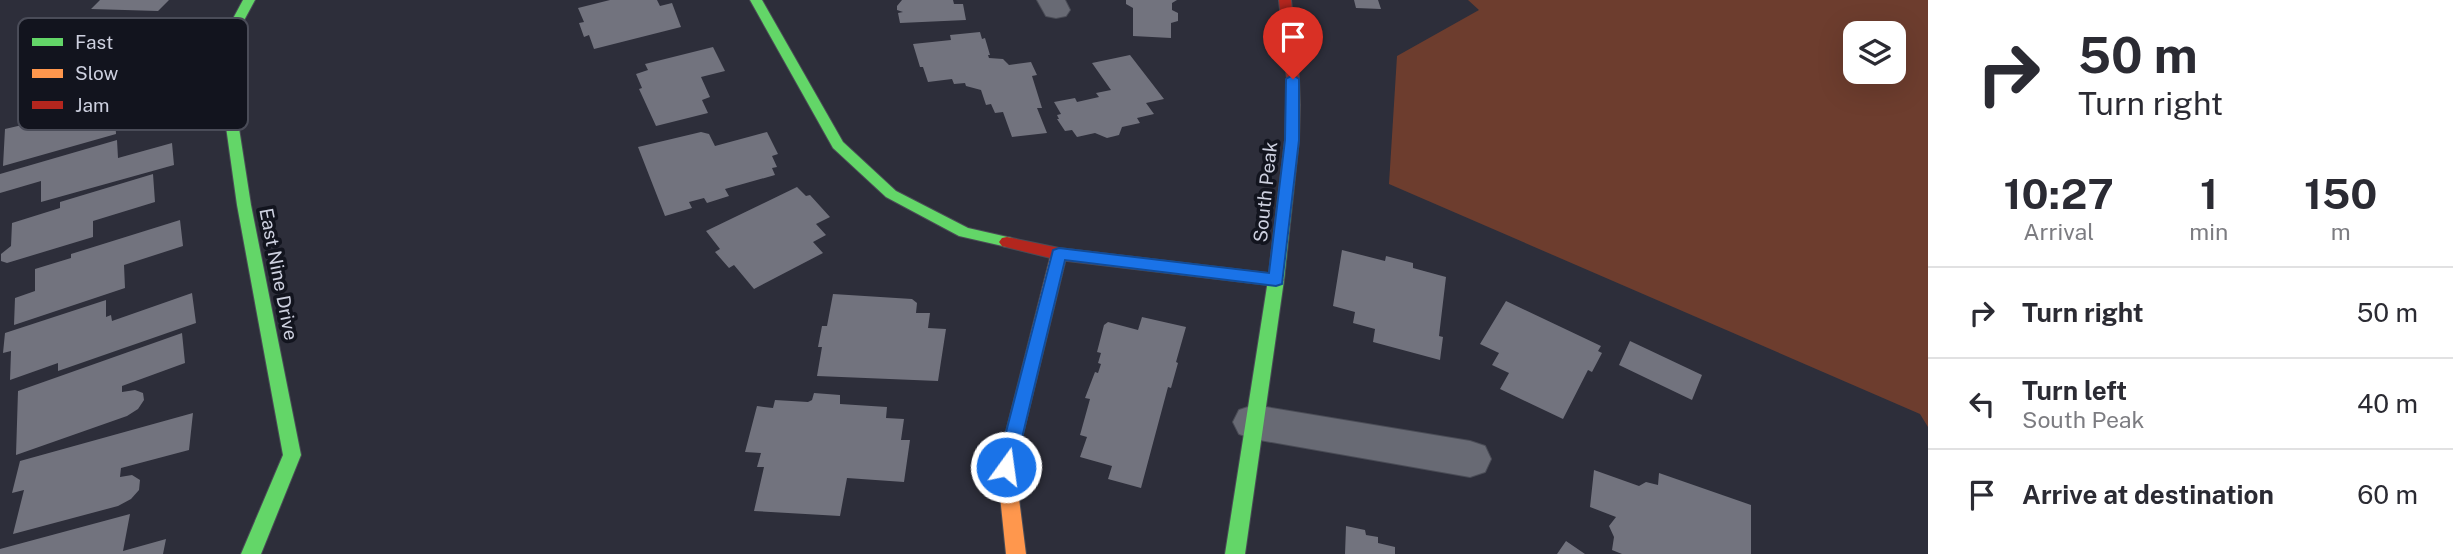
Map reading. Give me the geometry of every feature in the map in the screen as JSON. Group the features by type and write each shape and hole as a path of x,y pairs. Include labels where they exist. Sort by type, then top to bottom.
{"street":[{"name":"East Nine Drive","path":"239,18 249,0"},
{"path":"756,0 838,145 891,194 964,232 1059,254 1276,280"},
{"name":"South Peak","path":"1236,554 1276,280 1292,140 1293,79 1285,0"},
{"name":"East Nine Drive","path":"233,130 244,205 292,455 251,554"},
{"path":"1016,554 1006,467 1059,254"},
{"path":"1254,422 1470,459"}],"shaded area":[{"path":"1468,0 1928,0 1928,427 1920,414 1389,184 1397,56 1479,10"}],"building":[{"path":"100,0 169,0 158,11 91,9"},
{"path":"610,0 657,0 660,6 672,3 681,27 594,49 589,35 584,37 579,23 584,22 578,8"},
{"path":"902,0 953,0 954,4 963,4 966,20 900,23 898,13 903,12 897,10 897,6"},
{"path":"1126,0 1177,0 1172,3 1172,10 1178,13 1178,21 1171,23 1171,38 1133,36 1133,8 1126,4"},
{"path":"1354,0 1378,0 1381,9 1356,8"},
{"path":"980,32 982,39 985,38 989,58 1003,59 1009,65 1031,62 1037,75 1032,76 1042,108 1037,108 1047,133 1012,137 1003,112 995,113 991,104 986,105 981,90 966,86 965,83 954,84 952,79 928,82 913,44 951,40 950,35"},
{"path":"713,47 725,71 701,77 710,97 702,100 708,113 656,126 639,89 642,88 636,74 648,70 645,64"},
{"path":"1130,55 1164,99 1146,103 1154,114 1137,118 1140,123 1122,127 1119,135 1107,138 1095,133 1077,137 1072,130 1065,131 1057,119 1057,115 1061,114 1054,102 1075,98 1077,102 1099,97 1096,93 1111,90 1092,63"},
{"path":"18,126 18,130 116,130 116,134 3,166 5,129"},
{"path":"701,132 709,134 715,146 767,132 778,154 772,156 777,167 772,168 775,175 725,189 729,196 707,203 704,198 689,202 692,208 665,216 638,147"},
{"path":"117,140 118,158 172,143 174,165 41,202 41,181 0,193 0,174"},
{"path":"153,174 155,202 93,221 93,237 7,263 1,261 1,254 11,246 12,223 60,208 60,202"},
{"path":"797,187 806,196 810,195 830,217 816,224 826,235 813,242 823,253 754,289 734,265 729,268 715,252 720,249 706,231"},
{"path":"180,220 183,246 124,265 125,288 14,325 15,298 35,291 35,269 71,258 71,254"},
{"path":"1342,250 1385,261 1386,256 1413,263 1413,268 1446,277 1439,336 1443,337 1440,360 1373,342 1375,329 1353,323 1355,312 1333,306"},
{"path":"192,293 196,323 58,371 58,363 10,380 11,351 3,353 5,333 106,300 106,317 111,315 112,321"},
{"path":"833,294 912,299 917,303 916,313 930,313 928,328 946,329 938,381 817,376 822,326 827,326"},
{"path":"1506,301 1601,346 1598,351 1602,353 1592,372 1588,370 1563,419 1500,389 1509,373 1492,365 1499,353 1480,344"},
{"path":"1142,317 1186,327 1141,488 1108,479 1112,466 1080,457 1087,437 1080,435 1090,399 1085,398 1101,364 1098,363 1101,353 1097,352 1104,325 1108,322 1138,330"},
{"path":"182,333 185,363 122,386 122,392 135,390 143,393 144,400 138,409 127,416 16,455 18,391"},
{"path":"1630,341 1702,375 1692,400 1619,365"},
{"path":"814,393 840,395 840,404 887,407 886,418 904,419 901,440 910,440 904,482 847,478 840,516 754,511 764,467 757,467 761,453 745,452 757,406 773,408 775,400 808,402 812,400"},
{"path":"193,413 189,450 121,468 120,477 132,475 140,480 139,490 131,499 118,506 13,534 24,490 12,493 20,461"},
{"path":"1594,470 1639,486 1646,482 1658,485 1659,473 1751,505 1751,554 1622,554 1612,550 1614,537 1609,526 1616,517 1590,507"},
{"path":"130,514 123,551 166,539 163,554 0,554 0,549"},
{"path":"1346,526 1365,530 1366,535 1378,537 1378,543 1395,547 1395,554 1345,554"},
{"path":"1566,541 1585,554 1557,554"}],"traffic: fast":[{"path":"239,18 249,0"},
{"path":"756,0 838,145 891,194 964,232 1007,242"},
{"path":"1235,554 1276,280 1292,140 1293,105"},
{"path":"233,130 244,205 292,455 251,554"}],"traffic: slow":[{"path":"1016,554 1006,467 1059,254"}],"traffic: jam":[{"path":"1285,0 1293,105"},
{"path":"1007,242 1059,254 1276,280"}],"route":[{"path":"1006,467 1059,254 1276,280 1292,140 1293,79"}]}
